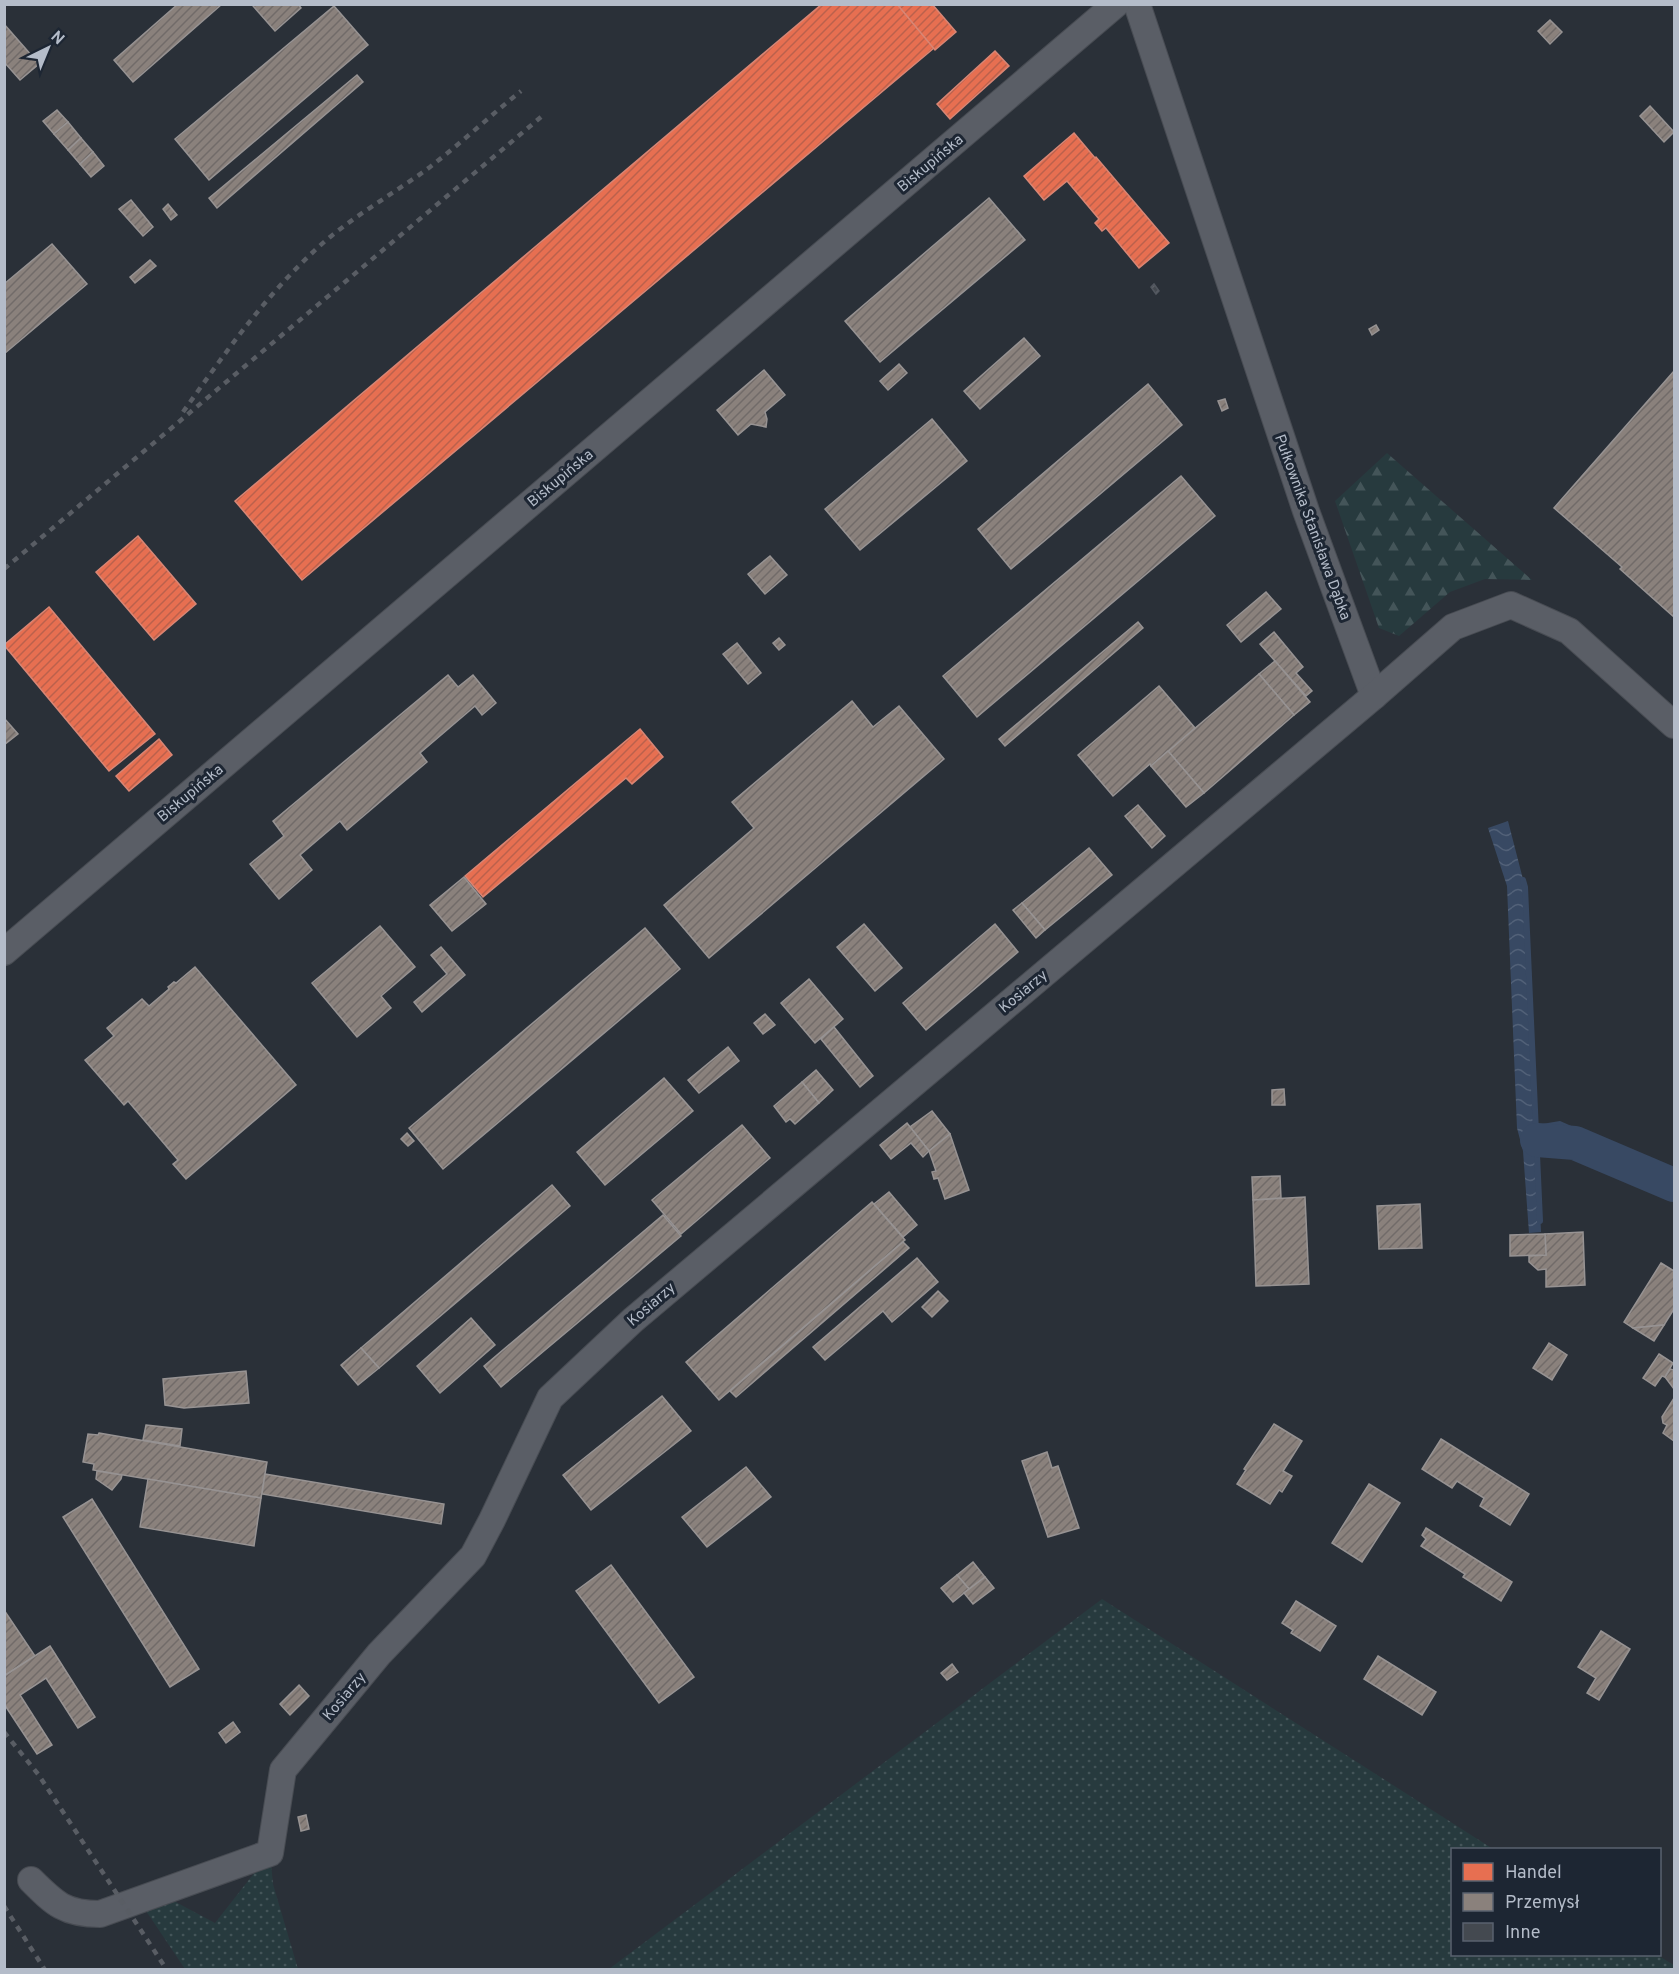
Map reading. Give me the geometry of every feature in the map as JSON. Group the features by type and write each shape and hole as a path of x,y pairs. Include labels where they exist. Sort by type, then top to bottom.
{"street":[{"name":"Biskupińska","path":"4,952 1116,4"},
{"name":"Pułkownika Stanisława Dąbka","path":"1137,4 1306,511 1374,696"},
{"path":"1374,696 1453,627 1511,605 1569,631 1674,725"},
{"name":"Kosiarzy","path":"31,1880 49,1898 66,1909 82,1914 100,1914 270,1853 283,1770 379,1654 473,1556 550,1398 633,1320 1374,696"}],"green space":[{"path":"1387,453 1532,580 1485,579 1450,592 1399,636 1379,628 1335,501"},
{"path":"1102,1599 1491,1848 1451,1848 1451,1956 1659,1956 1674,1965 1674,1969 609,1969"},
{"path":"270,1853 273,1884 298,1969 185,1969 144,1908 172,1900 215,1923"}],"water":[{"path":"1508,821 1525,887 1541,1232 1529,1233 1523,1151 1517,1128 1507,886 1488,828"},
{"path":"1560,1121 1674,1171 1674,1198 1543,1140 1542,1124"}],"building: Handel":[{"path":"822,4 897,4 934,48 302,580 235,501"},
{"path":"897,4 932,4 956,32 935,50"},
{"path":"995,51 1009,66 950,119 937,104"},
{"path":"1074,133 1169,243 1139,268 1106,228 1102,231 1095,223 1099,219 1067,181 1044,200 1024,176"},
{"path":"138,536 196,604 154,640 96,572"},
{"path":"49,607 155,734 109,771 4,645"},
{"path":"640,729 663,757 632,784 626,778 483,897 465,876"},
{"path":"159,739 172,755 129,791 116,776"}],"building: Przemysł":[{"path":"178,4 222,4 133,82 114,60"},
{"path":"254,4 298,4 301,8 275,31 253,6"},
{"path":"334,6 368,45 209,180 175,139"},
{"path":"1550,20 1562,32 1550,44 1538,31"},
{"path":"4,24 39,64 20,80 4,62"},
{"path":"357,75 363,82 217,208 209,198"},
{"path":"1650,106 1674,132 1664,142 1640,116"},
{"path":"57,110 68,122 54,134 43,121"},
{"path":"68,122 81,138 68,150 54,134"},
{"path":"81,138 93,152 80,164 68,150"},
{"path":"93,152 104,166 91,177 80,164"},
{"path":"989,198 1025,240 880,362 845,321"},
{"path":"131,200 153,227 143,236 119,209"},
{"path":"168,204 177,215 171,220 163,209"},
{"path":"52,244 87,284 4,354 4,284"},
{"path":"150,260 156,266 135,283 130,277"},
{"path":"1376,325 1379,330 1372,335 1369,329"},
{"path":"1024,338 1040,356 980,409 964,391"},
{"path":"899,364 907,373 888,390 880,381"},
{"path":"764,370 785,395 765,412 766,427 751,424 738,435 717,410"},
{"path":"1674,371 1674,617 1620,569 1622,567 1554,508"},
{"path":"1148,384 1182,425 1011,569 978,529"},
{"path":"1225,399 1228,408 1222,411 1218,401"},
{"path":"932,419 967,461 860,550 825,509"},
{"path":"1181,476 1215,516 977,717 943,676"},
{"path":"770,556 787,575 765,594 748,574"},
{"path":"1266,592 1281,609 1241,642 1227,625"},
{"path":"1138,622 1143,628 1005,746 999,739"},
{"path":"1274,632 1303,667 1296,673 1312,691 1306,696 1260,644"},
{"path":"779,638 785,645 779,650 773,643"},
{"path":"737,643 761,673 748,684 723,654"},
{"path":"1275,661 1310,702 1294,715 1259,674"},
{"path":"1259,674 1294,715 1204,793 1168,751"},
{"path":"448,675 458,687 473,675 496,703 482,715 475,706 420,753 427,762 347,830 340,821 300,855 312,870 279,899 250,864 284,836 273,821"},
{"path":"1159,686 1195,728 1113,796 1078,755"},
{"path":"852,701 873,727 899,706 944,759 709,958 664,905 754,828 732,802"},
{"path":"4,718 18,734 4,745"},
{"path":"1168,751 1204,793 1186,807 1151,766"},
{"path":"1138,805 1165,836 1152,848 1125,816"},
{"path":"1089,848 1112,875 1045,930 1022,903"},
{"path":"464,877 486,904 452,931 430,905"},
{"path":"1022,903 1045,930 1036,938 1013,910"},
{"path":"864,924 902,968 875,991 837,947"},
{"path":"995,924 1018,952 926,1030 903,1003"},
{"path":"380,926 415,967 381,996 391,1008 357,1037 312,983"},
{"path":"645,928 680,969 443,1169 409,1128"},
{"path":"441,947 465,975 422,1012 414,1002 447,974 431,955"},
{"path":"195,967 296,1085 186,1179 173,1164 178,1160 128,1101 124,1105 85,1060 114,1036 107,1028 142,999 149,1006 169,989 168,987"},
{"path":"809,979 843,1019 815,1043 781,1003"},
{"path":"765,1014 775,1025 763,1034 754,1023"},
{"path":"834,1027 873,1076 860,1087 821,1039"},
{"path":"728,1047 739,1061 699,1093 688,1080"},
{"path":"816,1070 833,1090 819,1103 802,1082"},
{"path":"664,1078 693,1111 605,1185 577,1152"},
{"path":"802,1082 819,1103 795,1124 790,1119 786,1122 774,1106"},
{"path":"1284,1089 1285,1105 1272,1105 1272,1090"},
{"path":"932,1111 950,1134 929,1151 910,1127"},
{"path":"907,1123 929,1151 923,1157 911,1143 891,1159 880,1145"},
{"path":"742,1125 770,1158 681,1234 652,1200"},
{"path":"407,1133 414,1141 408,1146 401,1139"},
{"path":"950,1134 969,1190 945,1199 938,1178 934,1179 932,1172 936,1171 929,1151"},
{"path":"1280,1176 1281,1198 1253,1200 1252,1177"},
{"path":"552,1185 570,1206 379,1368 361,1348"},
{"path":"889,1192 917,1225 903,1237 874,1204"},
{"path":"1305,1197 1309,1284 1256,1286 1253,1200"},
{"path":"872,1202 905,1240 719,1400 686,1362"},
{"path":"1420,1204 1422,1248 1379,1249 1377,1206"},
{"path":"663,1215 681,1236 501,1387 484,1366"},
{"path":"1583,1232 1585,1285 1546,1287 1546,1269 1538,1270 1529,1262 1529,1256 1546,1255 1545,1234"},
{"path":"1545,1234 1546,1255 1510,1256 1510,1235"},
{"path":"903,1242 909,1248 736,1397 730,1391"},
{"path":"917,1258 938,1282 892,1322 883,1311 825,1360 813,1347"},
{"path":"1661,1263 1674,1271 1674,1309 1664,1325 1633,1328 1624,1322"},
{"path":"938,1291 948,1301 932,1317 922,1307"},
{"path":"471,1318 495,1345 440,1393 417,1366"},
{"path":"1664,1325 1654,1341 1633,1328"},
{"path":"1549,1343 1567,1355 1552,1380 1533,1368"},
{"path":"361,1348 379,1368 358,1385 341,1365"},
{"path":"1659,1354 1673,1363 1665,1377 1662,1376 1655,1386 1643,1378"},
{"path":"1670,1369 1674,1370 1674,1389 1665,1377"},
{"path":"246,1371 249,1403 184,1408 165,1405 163,1379"},
{"path":"662,1396 691,1431 591,1510 563,1475"},
{"path":"1674,1398 1674,1441 1663,1433 1667,1425 1663,1423 1662,1417"},
{"path":"1274,1424 1302,1441 1283,1471 1292,1476 1282,1492 1279,1490 1270,1504 1237,1484 1246,1470 1244,1469"},
{"path":"146,1425 182,1429 180,1446 143,1440"},
{"path":"99,1433 267,1462 261,1498 93,1470 94,1464 83,1462 88,1434 98,1435"},
{"path":"1441,1439 1529,1494 1510,1525 1480,1506 1484,1498 1457,1481 1452,1488 1422,1469"},
{"path":"1047,1452 1052,1468 1058,1466 1079,1528 1048,1537 1022,1461"},
{"path":"746,1467 771,1497 707,1547 682,1517"},
{"path":"97,1471 122,1475 112,1490 96,1479"},
{"path":"265,1474 444,1504 441,1524 262,1494"},
{"path":"148,1479 261,1498 254,1546 140,1527"},
{"path":"1369,1484 1400,1503 1362,1562 1332,1543"},
{"path":"92,1499 199,1669 170,1687 63,1517"},
{"path":"1426,1528 1512,1582 1501,1601 1463,1577 1465,1574 1421,1546 1426,1539 1422,1535"},
{"path":"973,1562 985,1577 969,1589 957,1575"},
{"path":"611,1565 694,1677 659,1703 576,1591"},
{"path":"957,1575 969,1589 953,1602 941,1588"},
{"path":"985,1577 994,1588 973,1604 964,1593"},
{"path":"1296,1601 1336,1626 1320,1651 1291,1633 1293,1630 1282,1623"},
{"path":"4,1610 35,1656 4,1676"},
{"path":"1601,1631 1630,1649 1599,1700 1587,1693 1596,1678 1578,1667"},
{"path":"50,1646 95,1717 78,1728 46,1678 20,1695 52,1745 37,1754 4,1704 4,1676"},
{"path":"1378,1656 1436,1692 1422,1715 1364,1679"},
{"path":"952,1664 958,1672 947,1680 941,1673"},
{"path":"299,1685 309,1696 290,1715 280,1704"},
{"path":"233,1722 240,1732 226,1743 219,1733"},
{"path":"306,1815 309,1829 301,1831 298,1817"}],"building: Inne":[{"path":"1154,284 1159,291 1156,294 1151,287"}],"waterway":[{"path":"1523,880 1540,1221"},
{"path":"1537,1140 1575,1143 1674,1185"}],"railway":[{"path":"183,412 260,309 312,253 354,219 430,167 521,91"},
{"path":"4,569 541,117"},
{"path":"4,1732 38,1774 167,1970"},
{"path":"4,1906 45,1970"}]}
